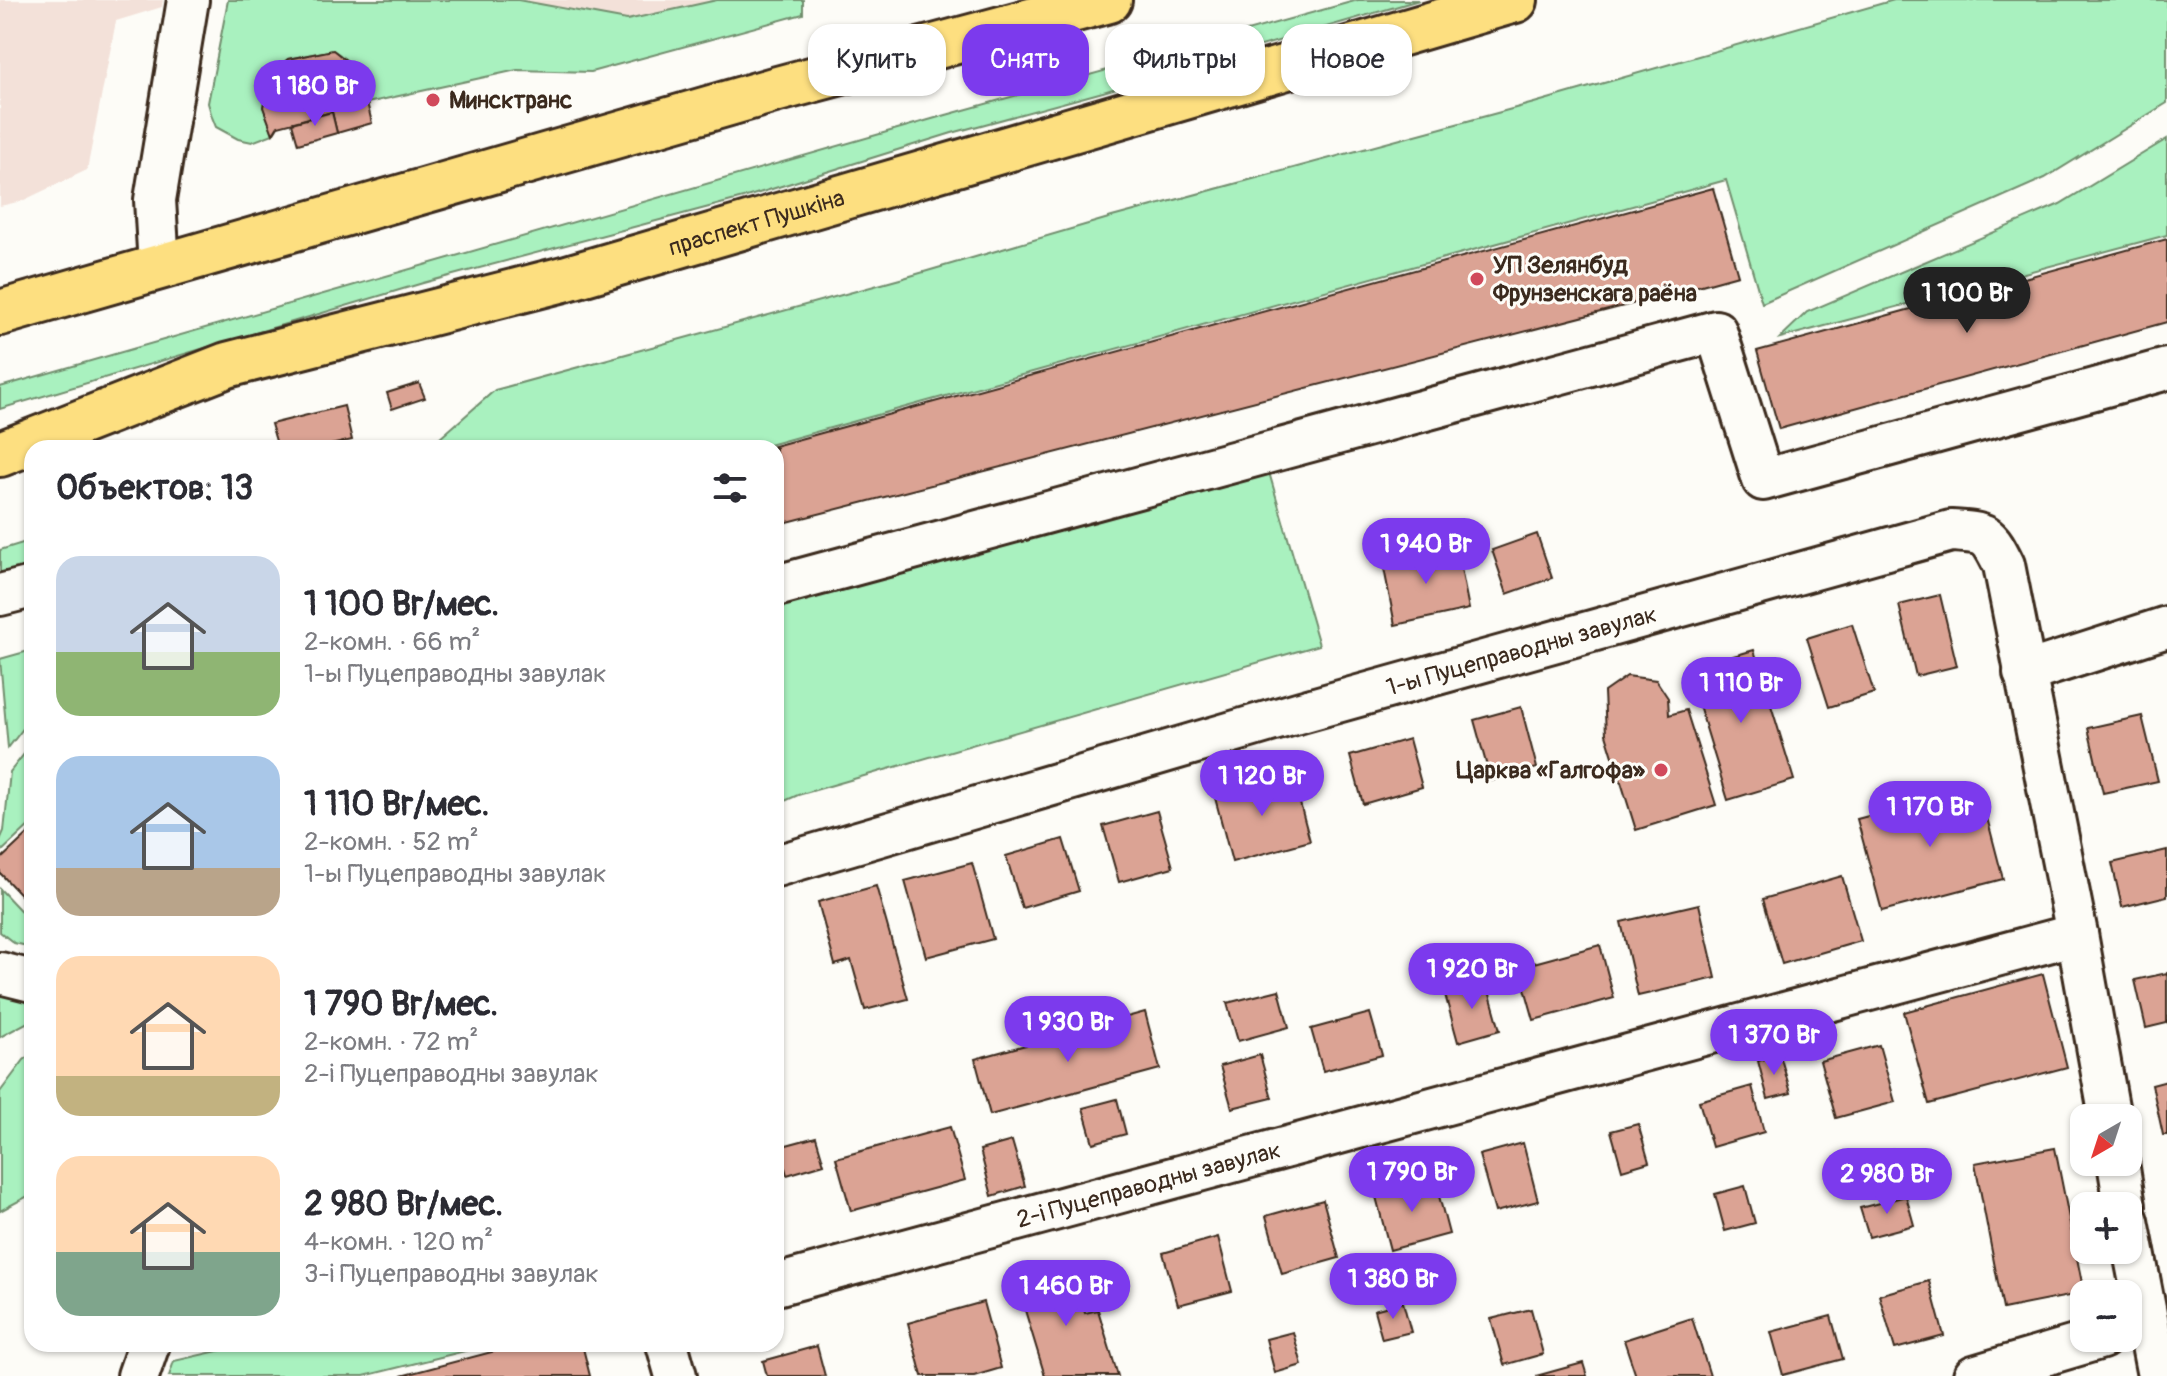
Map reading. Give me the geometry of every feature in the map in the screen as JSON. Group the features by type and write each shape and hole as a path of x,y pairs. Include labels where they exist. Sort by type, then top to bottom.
{"main road":[{"path":"0,313 774,90 1109,0"},
{"name":"праспект Пушкіна","path":"36,440 227,365 564,279 1515,0"},
{"name":"праспект Пушкіна","path":"0,454 24,445"}],"street":[{"path":"159,266 155,200 188,0"},
{"path":"784,584 1716,331 1763,480 2167,369"},
{"name":"1-ы Пуцеправодны завулак","path":"784,864 1301,712 1951,531 1979,533 1992,541 2004,565 2107,1104"},
{"path":"0,595 24,589"},
{"path":"2024,673 2167,627"},
{"name":"2-і Пуцеправодны завулак","path":"784,1283 2077,934"},
{"path":"0,973 24,979"},
{"path":"2136,1264 2158,1376"},
{"path":"1974,1376 2070,1348"},
{"path":"138,1376 146,1352"},
{"path":"669,1352 676,1376"}],"shaded area":[{"path":"0,0 163,0 162,7 116,21 87,170 22,201 0,206"},
{"path":"518,0 717,0 627,20"}],"green space":[{"path":"228,0 518,0 627,20 717,0 803,0 803,14 591,72 517,70 367,103 356,73 333,50 288,59 270,74 263,107 273,134 252,142 238,139 216,127 208,103"},
{"path":"1358,0 1419,0 1337,24 1281,24 1281,40 1265,45 1265,26"},
{"path":"1894,0 2167,0 2167,103 2045,178 1762,303 1726,180 784,441 438,440 495,390 900,279 1112,217 1534,103"},
{"path":"1105,71 1105,91 1089,96 1089,75"},
{"path":"1014,96 1088,96 952,133 743,198 423,283 0,409 0,387"},
{"path":"2167,139 2167,235 1780,338 1807,312 2060,204"},
{"path":"1266,462 1319,645 784,801 784,602"},
{"path":"24,542 24,572 0,579 0,550"},
{"path":"24,652 24,727 8,748 0,659"},
{"path":"24,754 24,830 0,853 0,840 4,831 10,772"},
{"path":"0,889 24,914 24,945 14,943 0,932"},
{"path":"0,995 24,999 24,1024 0,1037"},
{"path":"24,1060 24,1198 0,1211 0,1092"},
{"path":"213,1352 461,1352 364,1376 169,1376 174,1361"}],"building":[{"path":"333,50 352,65 362,82 372,123 337,133 332,112 278,126 273,134 263,107 270,74 288,59"},
{"path":"332,112 337,133 298,144 292,123"},
{"path":"1713,188 1738,275 784,523 784,443"},
{"path":"2167,239 2167,322 1779,429 1757,351"},
{"path":"419,383 425,398 392,409 387,393"},
{"path":"344,406 352,440 276,440 271,424"},
{"path":"1537,534 1552,578 1507,594 1492,550"},
{"path":"1457,548 1469,609 1395,625 1383,563"},
{"path":"1940,595 1957,666 1916,676 1899,605"},
{"path":"1852,624 1874,693 1829,707 1807,638"},
{"name":"Царква «Галгофа»","path":"1754,650 1794,780 1728,800 1688,669"},
{"name":"Царква «Галгофа»","path":"1627,676 1656,680 1668,698 1669,715 1686,710 1716,805 1636,830 1606,734 1604,692"},
{"path":"1521,707 1537,768 1491,781 1474,720"},
{"path":"2142,716 2158,781 2103,793 2088,728"},
{"path":"1409,739 1422,787 1363,804 1350,756"},
{"path":"1292,773 1310,841 1232,862 1214,794"},
{"path":"1979,787 2003,879 1882,911 1857,819"},
{"path":"1157,811 1173,867 1119,882 1103,826"},
{"path":"24,838 24,898 0,873 0,860"},
{"path":"1063,839 1079,891 1022,908 1006,856"},
{"path":"2167,850 2167,896 2122,907 2112,863"},
{"path":"972,863 993,939 926,957 905,881"},
{"path":"1842,876 1861,941 1782,964 1763,899"},
{"path":"876,886 908,999 865,1010 851,960 835,965 818,902"},
{"path":"1699,904 1716,978 1638,996 1621,922"},
{"path":"1600,945 1614,998 1534,1020 1519,967"},
{"path":"2167,973 2167,1023 2146,1028 2135,980"},
{"path":"2043,974 2067,1067 1929,1104 1904,1012"},
{"path":"1486,980 1500,1030 1458,1042 1444,991"},
{"path":"1279,990 1289,1027 1238,1041 1227,1003"},
{"path":"1145,1012 1160,1069 990,1115 975,1059"},
{"path":"1370,1013 1382,1055 1323,1071 1311,1029"},
{"path":"1879,1045 1895,1102 1836,1118 1820,1061"},
{"path":"1260,1055 1272,1098 1232,1108 1220,1066"},
{"path":"1780,1055 1791,1093 1768,1099 1758,1061"},
{"path":"2167,1081 2167,1135 2163,1135 2152,1085"},
{"path":"1752,1086 1764,1132 1712,1147 1699,1101"},
{"path":"1117,1099 1126,1134 1093,1143 1083,1108"},
{"path":"1638,1124 1649,1162 1622,1170 1611,1131"},
{"path":"950,1127 965,1180 851,1211 836,1158"},
{"path":"816,1137 824,1164 787,1175 784,1146"},
{"path":"1012,1141 1025,1186 992,1196 980,1150"},
{"path":"1523,1143 1538,1201 1495,1212 1479,1155"},
{"path":"2055,1148 2070,1223 2070,1264 2078,1264 2081,1280 2070,1280 2070,1296 2003,1309 1975,1163"},
{"path":"1892,1149 1898,1171 1858,1182 1853,1161"},
{"path":"1434,1177 1449,1234 1390,1250 1375,1193"},
{"path":"1745,1186 1755,1223 1725,1231 1715,1194"},
{"path":"1906,1196 1914,1225 1869,1237 1860,1208"},
{"path":"1323,1200 1339,1258 1282,1274 1266,1216"},
{"path":"1218,1237 1232,1291 1178,1305 1163,1253"},
{"path":"1071,1268 1085,1313 1098,1310 1118,1376 1045,1376 1017,1284"},
{"path":"1929,1281 1944,1336 1895,1349 1879,1295"},
{"path":"983,1302 1001,1368 974,1376 922,1376 908,1323"},
{"path":"1403,1302 1411,1332 1382,1339 1374,1310"},
{"path":"1531,1309 1543,1354 1504,1365 1491,1319"},
{"path":"1831,1316 1843,1359 1783,1375 1771,1332"},
{"path":"1692,1318 1710,1376 1636,1376 1624,1340"},
{"path":"1293,1332 1302,1365 1275,1373 1266,1339"},
{"path":"817,1346 825,1376 767,1376 763,1361"},
{"path":"492,1352 584,1352 590,1376 401,1376"},
{"path":"1583,1363 1587,1376 1536,1376"}],"place":[{"name":"Минсктранс","path":"433,100"},
{"name":"УП Зелянбуд Фрунзенскага раёна","path":"1477,279"},
{"name":"Царква «Галгофа»","path":"1661,770"}]}
